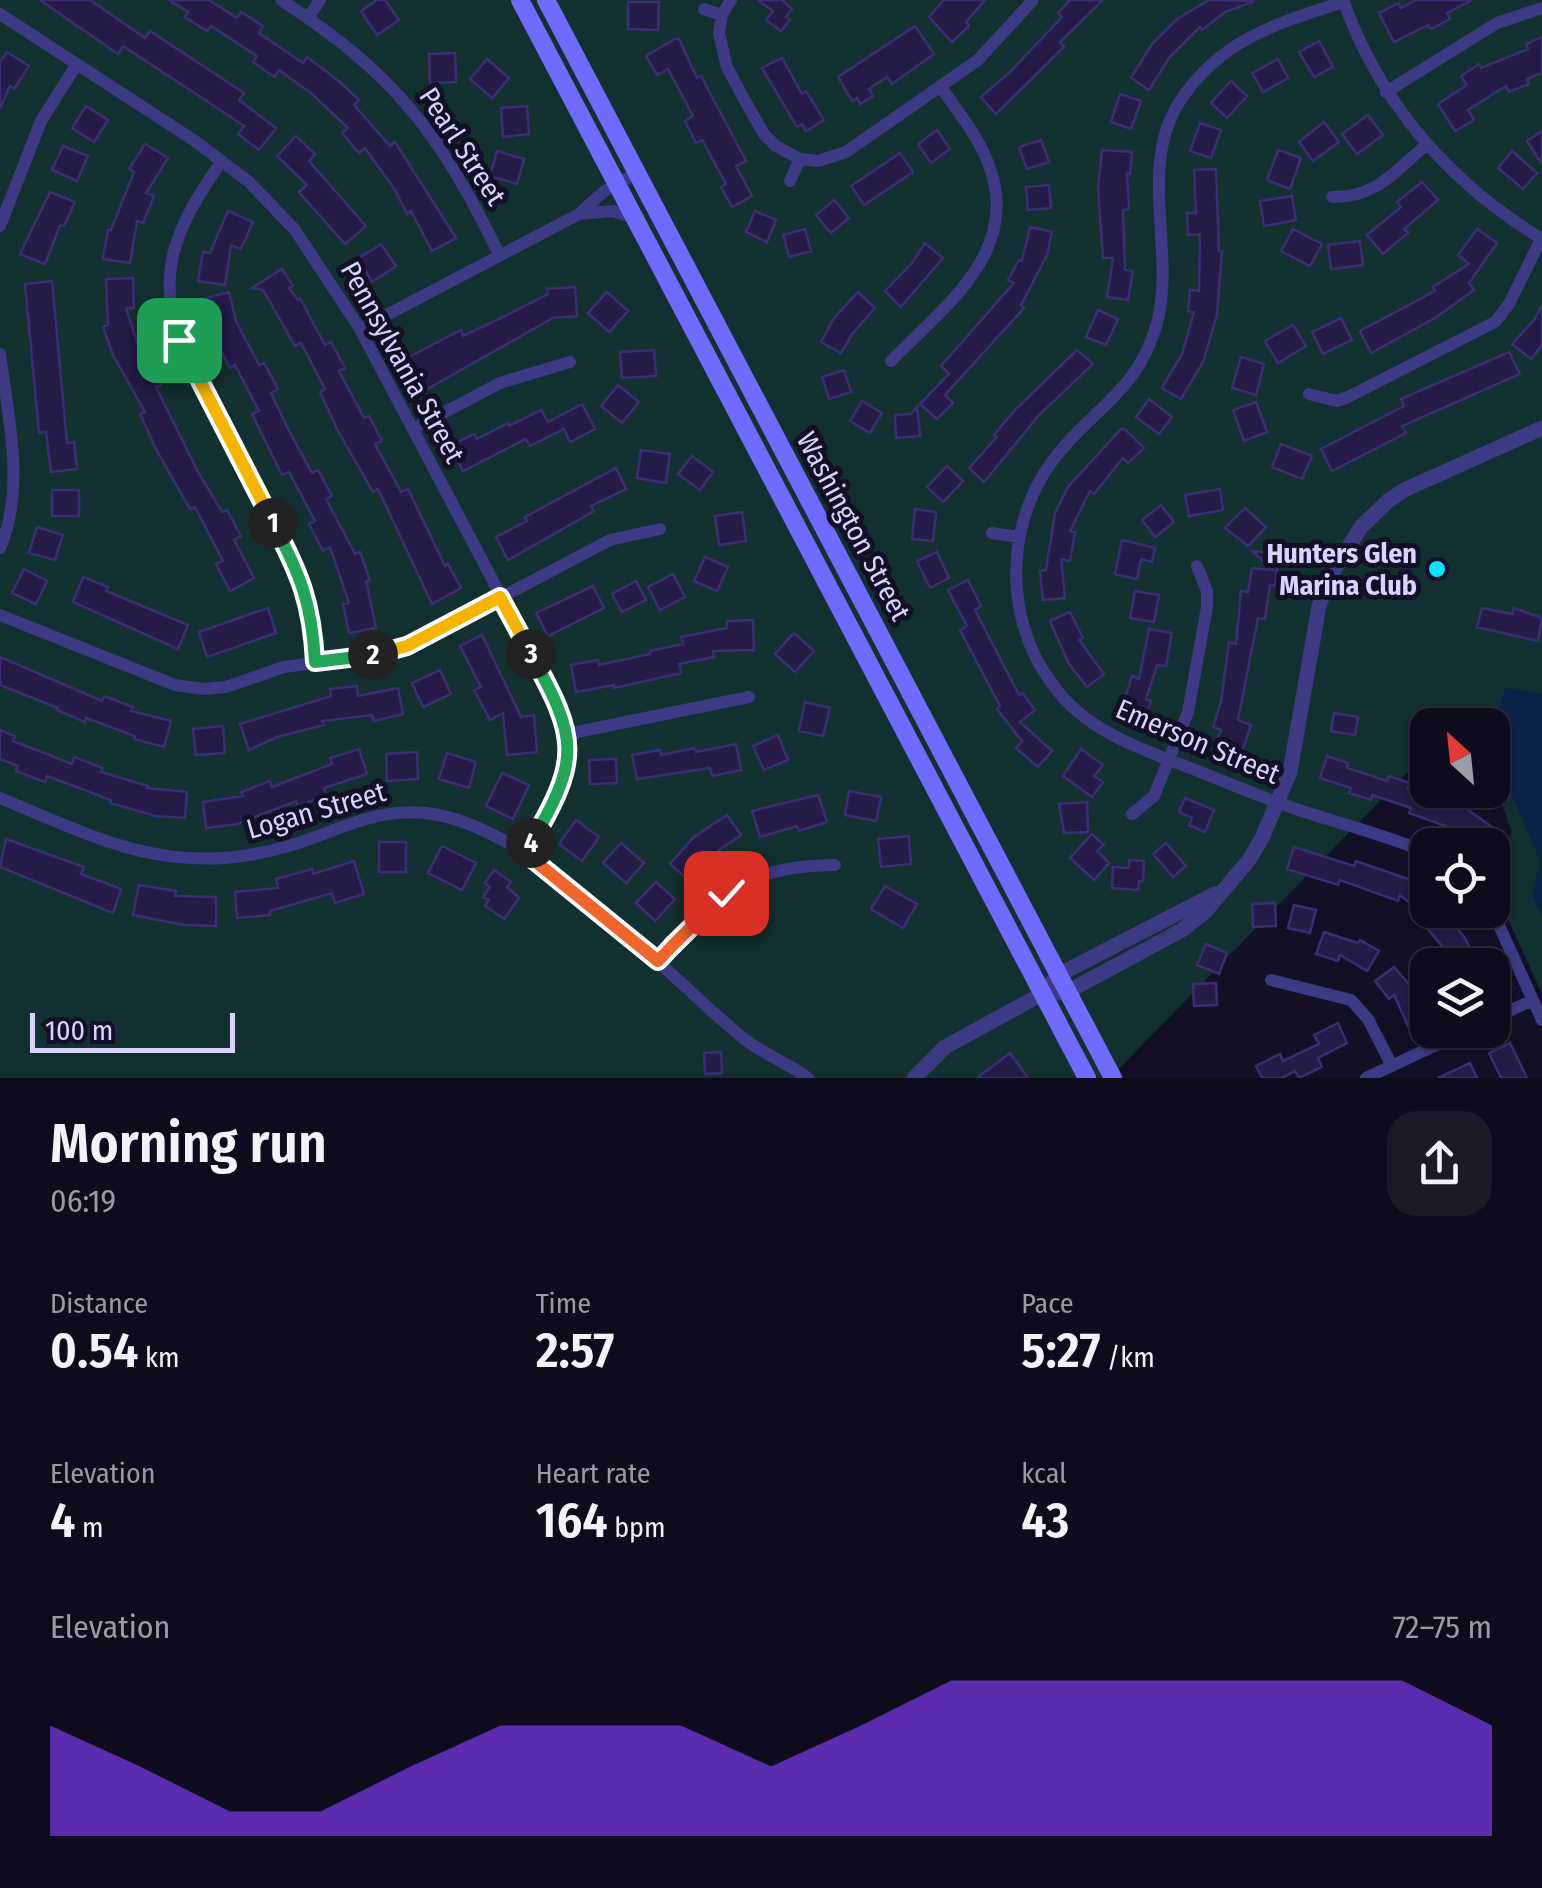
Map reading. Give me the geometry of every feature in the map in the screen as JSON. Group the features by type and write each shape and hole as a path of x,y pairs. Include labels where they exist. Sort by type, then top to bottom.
{"main road":[{"name":"Washington Street","path":"520,0 1086,1078"},
{"name":"Washington Street","path":"546,0 1113,1078"}],"street":[{"name":"Pearl Street","path":"281,0 383,76 437,142 500,254"},
{"path":"308,18 320,0"},
{"path":"731,0 722,15 719,33 722,50 744,100 764,134 784,152 818,161 846,152 989,50 1033,0"},
{"path":"1309,394 1337,400 1348,397 1490,325 1509,304 1542,238 1485,202 1426,145 1386,92 1343,1"},
{"name":"Emerson Street","path":"1343,1 1230,47 1197,77 1178,105 1166,128 1160,160 1163,274 1156,326 1132,378 1112,402 1064,445 1044,473 1019,537 1016,568 1020,609 1033,650 1051,684 1106,732 1279,803 1410,847"},
{"path":"1386,92 1498,23 1542,8"},
{"path":"704,9 722,15"},
{"name":"Pennsylvania Street","path":"0,14 249,182 295,230 360,329 558,704 569,754 562,789 525,853"},
{"path":"0,226 41,121 78,64"},
{"path":"891,361 969,282 982,263 992,236 996,210 990,168 940,86"},
{"path":"437,142 455,128"},
{"path":"1332,197 1354,198 1368,192 1426,145"},
{"path":"790,180 800,159"},
{"path":"222,161 187,214 172,250 169,288 174,326 185,356 296,566 310,614 315,662"},
{"path":"360,329 579,214 591,201 638,173"},
{"path":"579,214 613,211 635,218"},
{"path":"0,354 14,484 7,532 0,548"},
{"path":"413,430 500,384 570,362"},
{"path":"1042,994 1067,992 1182,930 1204,912 1249,860 1279,803 1290,772 1319,606 1329,578 1346,546 1373,514 1404,490 1542,428"},
{"path":"0,614 184,688 226,686 284,667 387,652 426,636 610,540 660,529"},
{"path":"992,533 1019,537"},
{"path":"1132,814 1154,796 1188,712 1208,591 1197,566"},
{"path":"567,734 748,697"},
{"name":"Logan Street","path":"0,798 119,848 176,859 253,855 395,811 452,818 525,853 658,961 747,1041 808,1078"},
{"path":"658,961 713,904 740,884 787,867 835,865"},
{"path":"914,1078 954,1041 1042,994 1058,974 1220,892"},
{"path":"1500,928 1542,1020"},
{"path":"1271,980 1351,1000 1368,1019 1392,1066"},
{"path":"1510,1011 1533,1000"},
{"path":"1366,1078 1430,1048"}],"green space":[{"path":"0,0 1542,0 1542,994 1510,923 1512,832 1503,808 1510,808 1510,708 1410,708 1410,770 1110,1078 0,1078"}],"water":[{"path":"1506,687 1542,694 1542,916 1532,896 1540,861 1510,790 1510,708 1498,708"}],"building":[{"path":"40,0 90,0 145,38 150,31 244,93 239,100 276,128 259,150 238,134 244,126 123,46 118,54"},
{"path":"169,0 209,0 237,18 241,12 263,26 259,33 303,63 307,57 340,82 359,100 354,105 390,146 395,142 456,238 432,251 411,211 407,214 365,148 359,153 342,133 348,128 279,70 274,77 253,62 257,56 211,26 207,31 185,17 188,12"},
{"path":"377,0 385,0 399,20 377,35 361,11"},
{"path":"758,0 782,0 792,9 786,17 790,20 781,31 766,20 773,11"},
{"path":"944,0 985,0 966,22 969,26 952,42 929,17"},
{"path":"1070,0 1103,0 1060,42 1064,47 996,114 981,97 1062,17 1058,13"},
{"path":"1209,0 1255,1 1225,12 1202,30 1200,27 1169,58 1149,90 1131,78 1152,44 1177,19"},
{"path":"1416,0 1472,0 1447,13 1450,19 1394,42 1379,13"},
{"path":"628,2 659,2 658,30 628,29"},
{"path":"915,26 934,54 892,84 887,77 869,89 873,96 860,104 857,98 852,101 838,77"},
{"path":"1542,37 1542,73 1527,79 1529,84 1509,92 1506,86 1468,110 1474,120 1455,131 1438,104 1467,85 1461,76 1479,64 1481,68 1528,49 1526,44"},
{"path":"679,39 697,78 701,76 746,161 736,166 752,196 732,207 721,187 726,184 702,140 696,143 685,121 693,116 668,69 657,75 646,56"},
{"path":"1319,41 1333,67 1314,77 1299,52"},
{"path":"7,52 29,66 14,89 10,86 0,108 0,62"},
{"path":"455,53 456,82 430,83 429,54"},
{"path":"782,58 802,94 806,91 824,120 806,131 802,124 797,127 762,68"},
{"path":"487,59 509,78 492,98 470,79"},
{"path":"1278,59 1288,78 1263,92 1252,73"},
{"path":"1231,81 1247,96 1227,118 1211,103"},
{"path":"1120,94 1141,101 1131,129 1111,122"},
{"path":"86,106 108,120 94,142 72,128"},
{"path":"527,106 529,134 503,137 501,108"},
{"path":"1368,115 1383,135 1357,154 1342,134"},
{"path":"1324,122 1339,142 1313,161 1299,142"},
{"path":"1200,123 1221,130 1211,158 1190,151"},
{"path":"937,130 950,149 931,163 918,144"},
{"path":"1542,131 1542,164 1527,141"},
{"path":"296,136 315,154 309,161 366,226 345,244 299,192 307,185 277,156"},
{"path":"1041,140 1049,162 1027,169 1019,147"},
{"path":"145,144 168,158 146,193 154,196 143,223 137,221 130,263 103,259 108,230 134,172 129,169"},
{"path":"63,146 88,156 77,181 52,170"},
{"path":"1102,150 1132,152 1130,174 1127,173 1129,209 1123,210 1125,270 1133,271 1128,300 1107,297 1113,258 1103,258 1098,189"},
{"path":"1278,150 1301,158 1290,189 1267,180"},
{"path":"497,151 524,159 517,184 490,176"},
{"path":"1512,151 1537,173 1523,189 1498,168"},
{"path":"900,153 913,172 864,205 851,186"},
{"path":"1216,169 1222,251 1217,315 1203,362 1181,399 1162,388 1182,354 1194,312 1188,311 1190,290 1199,291 1200,234 1188,235 1187,213 1196,213 1194,170"},
{"path":"1422,182 1438,200 1404,229 1408,233 1383,254 1367,235 1401,207 1397,202"},
{"path":"1049,185 1051,208 1028,210 1026,187"},
{"path":"50,192 75,202 64,226 60,225 45,264 20,254"},
{"path":"1292,196 1296,220 1264,226 1260,201"},
{"path":"834,200 849,218 831,233 816,215"},
{"path":"228,211 253,222 241,249 231,245 225,285 198,281 203,252 210,253"},
{"path":"755,211 776,220 767,242 746,232"},
{"path":"1030,227 1052,232 1047,255 1021,305 1024,308 945,395 953,403 937,419 920,404 949,374 941,366 1014,283 1008,280 1019,260 1022,261"},
{"path":"805,229 811,251 789,257 783,235"},
{"path":"1293,229 1322,244 1310,266 1281,251"},
{"path":"1477,229 1497,243 1469,283 1474,290 1435,318 1371,353 1360,331 1435,291 1433,287 1469,264 1458,255"},
{"path":"1360,241 1363,265 1331,269 1328,245"},
{"path":"925,243 943,258 901,307 885,291"},
{"path":"381,244 396,266 372,282 358,259"},
{"path":"282,269 293,286 289,288 300,298 325,345 331,342 345,368 339,371 364,418 369,416 382,441 375,444 401,492 408,489 445,566 448,564 461,588 432,604 378,489 373,492 338,431 320,392 325,389 301,343 295,346 263,290 252,288"},
{"path":"133,278 134,308 126,308 143,360 147,358 161,385 156,387 198,472 241,536 234,540 254,578 230,591 216,564 223,561 195,507 190,509 156,449 140,414 145,412 113,355 103,327 108,325 106,279"},
{"path":"52,281 67,443 74,442 77,469 51,472 46,432 39,433 25,284"},
{"path":"575,287 577,316 553,318 420,393 403,360 461,330 463,336 497,320 548,294 547,289"},
{"path":"229,292 236,321 259,365 264,363 278,389 271,393 288,429 312,473 318,470 332,496 326,499 355,554 360,552 370,580 366,581 376,628 349,633 343,604 349,603 330,547 323,551 309,524 315,521 289,472 282,475 252,414 259,411 235,365 230,368 211,331 203,299"},
{"path":"607,292 628,311 609,332 588,313"},
{"path":"858,292 875,308 841,353 821,342 834,318"},
{"path":"1542,305 1542,345 1531,359 1512,344"},
{"path":"1098,310 1118,319 1106,345 1086,337"},
{"path":"1341,318 1352,340 1323,354 1312,332"},
{"path":"1293,325 1306,346 1278,363 1265,341"},
{"path":"654,350 656,376 622,378 620,352"},
{"path":"1077,350 1093,364 1040,414 984,482 969,468 1013,412"},
{"path":"1509,352 1520,374 1402,426 1406,433 1332,471 1321,449 1404,406 1401,399"},
{"path":"1241,357 1264,364 1256,395 1232,388"},
{"path":"844,370 851,392 829,399 822,377"},
{"path":"618,385 639,402 622,423 601,406"},
{"path":"1149,399 1172,417 1159,434 1136,417"},
{"path":"862,401 882,413 870,433 850,421"},
{"path":"1256,402 1267,432 1244,441 1233,410"},
{"path":"582,404 595,429 570,442 564,429 530,446 526,439 463,471 450,446 474,434 477,439 541,410 548,422"},
{"path":"917,407 920,436 896,438 895,415 911,414"},
{"path":"1121,429 1144,448 1128,463 1123,458 1094,494 1090,491 1070,531 1075,532 1070,561 1061,559 1065,598 1043,600 1040,571 1046,570 1055,513 1068,487"},
{"path":"1281,444 1312,456 1302,479 1272,467"},
{"path":"641,450 670,454 666,483 637,478"},
{"path":"692,456 713,472 700,490 678,474"},
{"path":"947,466 963,481 943,502 927,487"},
{"path":"616,468 626,489 591,506 594,511 508,560 496,537"},
{"path":"1220,489 1223,510 1189,516 1185,495"},
{"path":"52,490 79,490 79,516 52,516"},
{"path":"1161,505 1174,522 1155,537 1142,520"},
{"path":"1245,508 1266,527 1248,546 1225,528"},
{"path":"915,509 936,512 933,541 912,539"},
{"path":"742,512 746,541 719,545 715,516"},
{"path":"37,527 63,535 55,560 29,553"},
{"path":"1122,540 1155,548 1152,562 1141,559 1137,579 1115,574"},
{"path":"1252,551 1279,554 1265,619 1258,618 1238,720 1251,725 1242,752 1216,743 1221,730 1213,727 1221,702 1229,642 1236,644 1241,591 1248,592 1252,568 1273,570"},
{"path":"937,552 949,578 930,588 917,561"},
{"path":"705,557 728,567 717,591 694,581"},
{"path":"24,569 47,581 36,604 12,593"},
{"path":"673,574 685,597 660,610 648,587"},
{"path":"83,577 108,587 106,591 188,625 178,649 73,602"},
{"path":"968,580 981,606 975,610 1019,695 1022,693 1035,710 1020,722 1052,751 1038,767 1016,748 1022,741 997,709 1000,706 960,630 967,626 948,590"},
{"path":"636,581 646,600 622,612 612,594"},
{"path":"593,586 604,608 548,636 536,613"},
{"path":"1135,591 1159,595 1154,622 1130,618"},
{"path":"268,608 276,633 207,657 199,632"},
{"path":"1482,608 1512,614 1514,608 1542,618 1538,641 1477,627"},
{"path":"1070,612 1083,638 1079,640 1104,674 1087,687 1069,664 1050,621"},
{"path":"753,620 754,650 713,651 714,657 679,664 681,673 576,692 571,665 598,660 599,665 650,654 683,644 681,637 727,628 727,621"},
{"path":"1149,629 1172,633 1166,666 1157,665 1146,699 1151,701 1146,716 1122,708 1132,676 1139,679"},
{"path":"794,633 814,651 795,672 775,654"},
{"path":"482,635 521,717 534,715 537,752 507,755 503,713 490,720 474,690 481,687 460,646"},
{"path":"0,657 102,701 104,696 133,707 131,711 171,721 164,747 86,718 85,722 0,685"},
{"path":"440,670 451,694 423,707 412,683"},
{"path":"357,686 358,696 398,688 403,714 374,721 372,715 322,721 324,725 277,737 249,750 240,724 331,696 330,689"},
{"path":"805,702 830,708 823,736 799,731"},
{"path":"1334,713 1358,717 1355,735 1331,731"},
{"path":"223,726 225,753 196,755 193,729"},
{"path":"0,730 15,736 13,741 72,764 74,757 103,768 101,772 147,788 187,792 185,818 156,816 110,803 111,800 47,776 45,782 16,771 18,766 0,759"},
{"path":"778,735 788,760 764,770 753,746"},
{"path":"736,744 741,770 712,776 710,768 637,779 632,755 660,750 661,755 695,748 696,752"},
{"path":"359,749 367,774 324,788 326,795 298,806 296,801 237,824 206,828 203,802 243,796 241,792 270,781 272,787 332,764 330,758"},
{"path":"1081,749 1103,765 1094,776 1103,782 1092,797 1063,776"},
{"path":"417,752 418,779 387,781 386,754"},
{"path":"447,753 476,762 469,788 439,779"},
{"path":"1327,756 1348,763 1347,768 1387,781 1389,776 1410,783 1410,808 1372,795 1371,800 1349,793 1351,788 1320,778"},
{"path":"616,759 617,783 590,784 589,760"},
{"path":"502,773 529,785 513,819 486,806"},
{"path":"849,791 881,797 876,821 845,815"},
{"path":"818,795 827,822 760,837 752,811"},
{"path":"1185,798 1214,810 1205,832 1189,825 1192,818 1179,812"},
{"path":"1087,802 1088,832 1064,833 1059,804"},
{"path":"1411,808 1464,808 1493,828 1451,828 1409,813"},
{"path":"727,815 741,835 706,859 709,862 691,882 670,864 694,837"},
{"path":"576,820 599,837 582,861 559,844"},
{"path":"1092,834 1104,845 1097,851 1109,863 1094,880 1070,858"},
{"path":"909,836 911,864 881,867 878,839"},
{"path":"6,839 84,867 81,874 121,889 113,913 0,867"},
{"path":"379,842 406,842 406,872 379,872"},
{"path":"621,843 644,863 626,883 603,863"},
{"path":"1166,843 1186,866 1173,877 1153,854"},
{"path":"442,846 476,863 462,890 428,873"},
{"path":"1294,847 1354,866 1356,861 1410,880 1410,903 1400,895 1398,901 1340,880 1338,885 1287,869"},
{"path":"1129,860 1144,861 1143,881 1139,881 1138,890 1112,888 1113,867 1129,868"},
{"path":"354,861 364,894 335,903 332,893 270,911 270,915 237,918 235,892 278,888 276,879 312,869 313,874"},
{"path":"494,870 511,882 507,887 519,898 504,919 485,906 489,900 483,897 490,887 485,883"},
{"path":"656,882 675,899 655,921 636,903"},
{"path":"139,885 176,891 175,896 216,897 216,926 184,925 133,915"},
{"path":"885,886 917,904 903,928 871,909"},
{"path":"1275,903 1276,926 1253,927 1252,904"},
{"path":"1294,905 1316,910 1310,933 1288,928"},
{"path":"1427,928 1457,928 1470,948 1443,948"},
{"path":"1324,932 1358,943 1360,940 1379,951 1367,971 1340,955 1338,961 1316,954"},
{"path":"1206,944 1227,953 1219,974 1197,965"},
{"path":"1394,967 1410,985 1410,1028 1394,995 1389,999 1375,981"},
{"path":"1216,983 1217,1005 1194,1006 1193,984"},
{"path":"1338,1023 1347,1043 1318,1058 1322,1067 1299,1078 1295,1071 1282,1078 1262,1078 1256,1066 1280,1054 1283,1061 1319,1044 1314,1035"},
{"path":"1510,1043 1527,1078 1501,1078 1489,1053 1510,1048"},
{"path":"721,1052 722,1073 705,1074 704,1053"},
{"path":"1010,1053 1028,1078 977,1078"},
{"path":"1470,1063 1477,1078 1438,1078"}],"place":[{"name":"Hunters Glen Marina Club","path":"1437,569"}],"route":[{"path":"179,340 303,582 315,662 407,646 500,597 558,704 569,754 562,789 525,853 658,961 726,893"}]}
